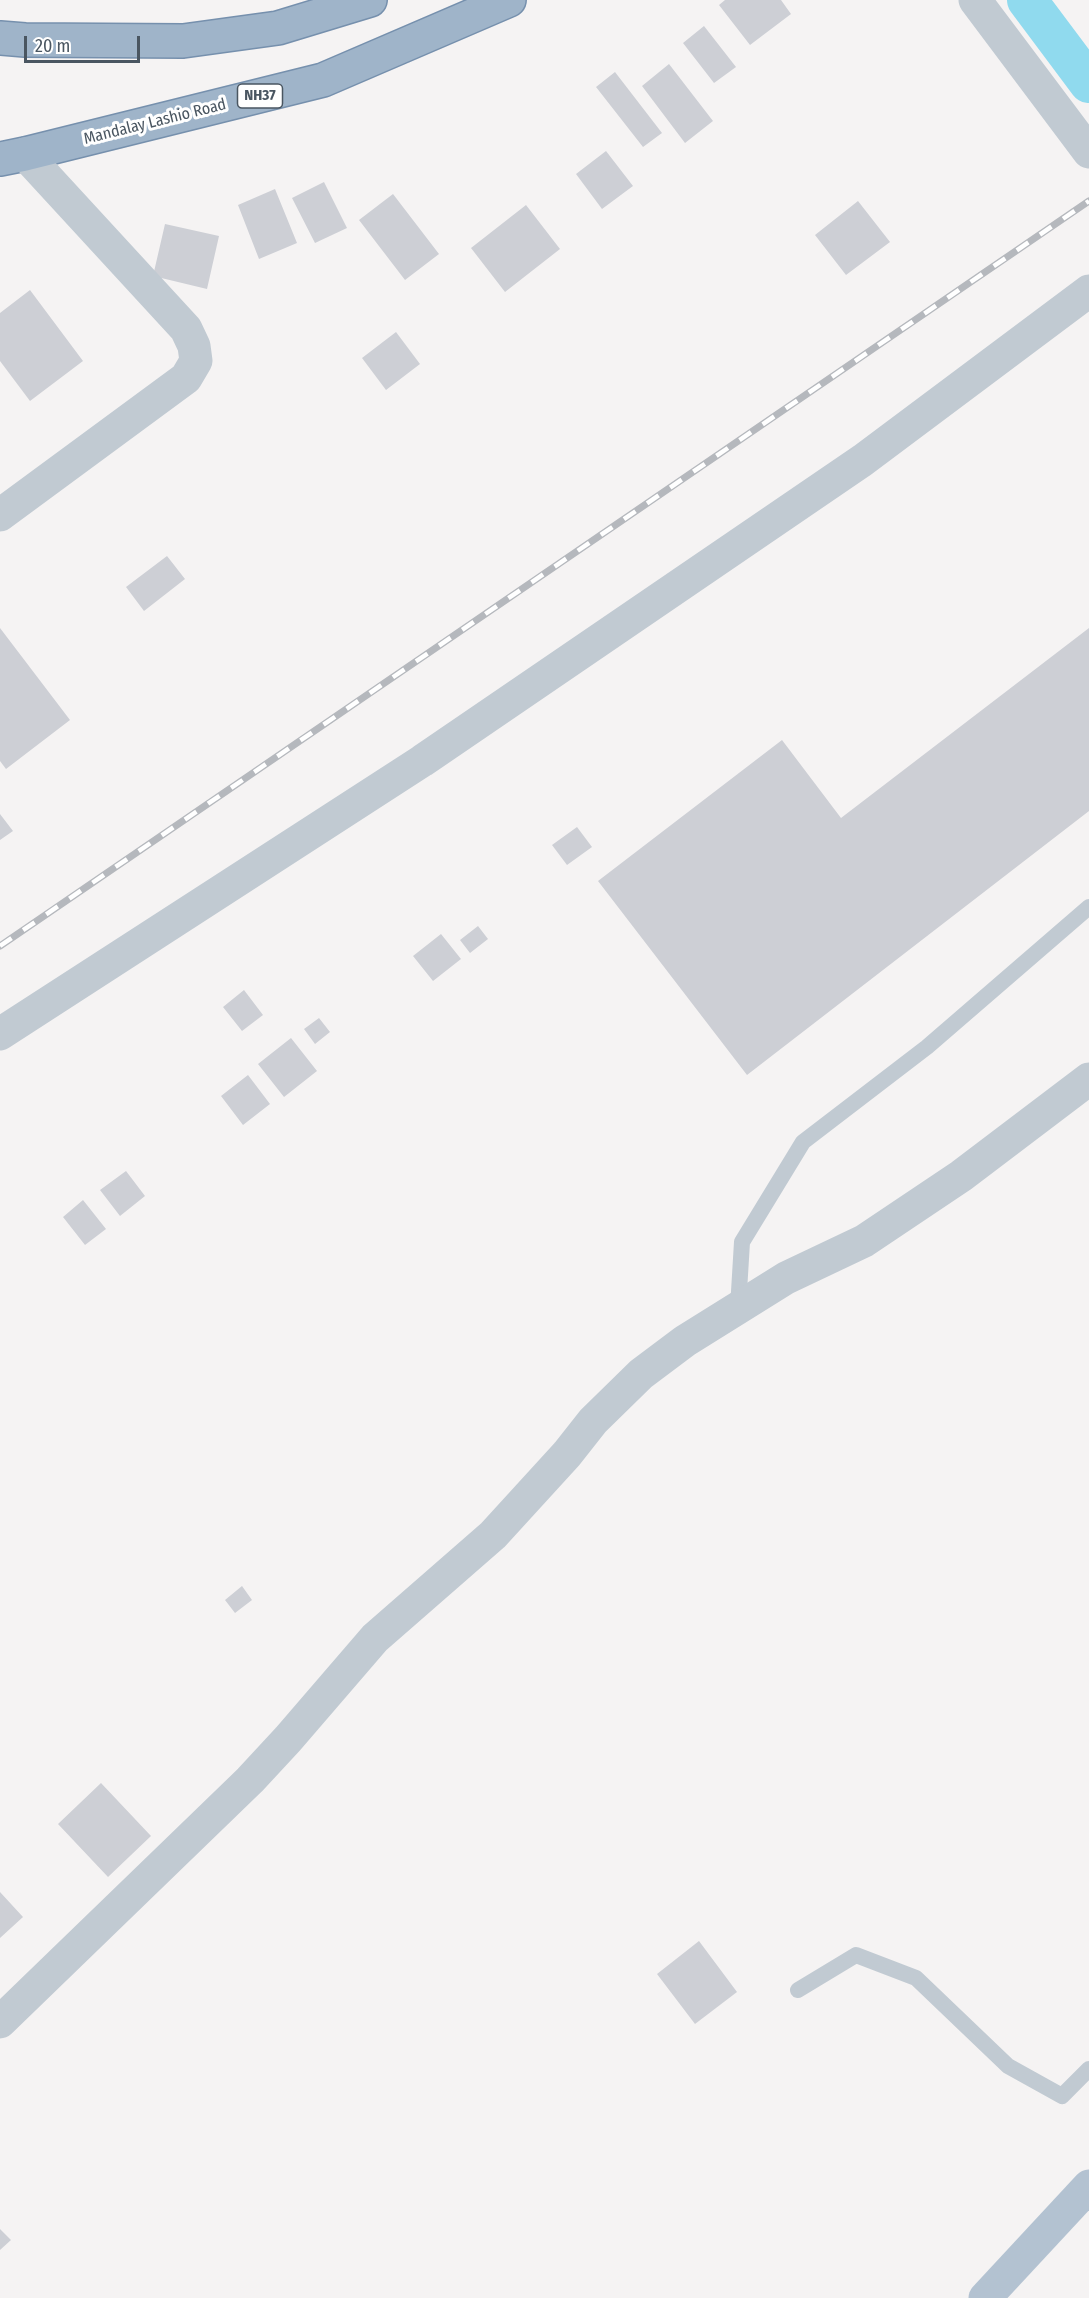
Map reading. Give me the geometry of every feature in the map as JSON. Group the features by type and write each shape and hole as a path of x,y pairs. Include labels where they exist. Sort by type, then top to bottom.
{"highway":[{"path":"0,38 183,41 278,28 370,0"},
{"name":"Mandalay Lashio Road","path":"12,157 323,80 509,0"}],"main road":[{"path":"985,2298 1089,2186"}],"street":[{"path":"975,0 1089,152"},
{"path":"0,515 186,378 196,361 194,346 186,329 157,296 12,157"},
{"path":"0,1034 412,767 569,661 863,460 1089,291"},
{"path":"6,2005 250,1780 375,1638 493,1535 567,1454 593,1421 633,1382 685,1341 786,1278 864,1241 962,1176 1089,1079"}],"lane":[{"path":"738,1308 742,1242 803,1142 927,1047 1089,907"},
{"path":"798,1990 856,1955 916,1978 1008,2066 1062,2096 1089,2069"}],"building":[{"path":"725,0 781,0 791,14 750,45 719,5"},
{"path":"704,26 736,67 714,83 683,43"},
{"path":"669,64 713,121 685,143 642,86"},
{"path":"615,72 662,133 643,147 596,87"},
{"path":"606,151 633,186 602,209 576,174"},
{"path":"324,182 347,228 315,243 292,198"},
{"path":"275,189 297,243 259,259 238,205"},
{"path":"393,194 439,254 405,280 359,220"},
{"path":"858,201 890,242 846,275 815,235"},
{"path":"526,205 560,249 505,292 471,248"},
{"path":"165,224 219,236 207,289 153,276"},
{"path":"30,290 83,361 30,401 0,361 0,313"},
{"path":"396,332 420,364 386,390 362,358"},
{"path":"167,556 185,579 144,611 126,587"},
{"path":"0,628 70,720 6,769 0,761"},
{"path":"1089,628 1089,811 747,1075 598,881 782,740 841,818"},
{"path":"0,814 13,831 0,840"},
{"path":"577,827 592,847 567,865 552,845"},
{"path":"478,926 488,939 470,953 460,940"},
{"path":"441,934 461,959 433,981 413,956"},
{"path":"244,990 263,1015 242,1031 223,1007"},
{"path":"319,1018 330,1032 315,1044 304,1029"},
{"path":"291,1038 317,1071 284,1097 258,1064"},
{"path":"248,1075 270,1104 243,1125 221,1096"},
{"path":"126,1171 145,1196 120,1216 100,1190"},
{"path":"83,1200 106,1229 85,1245 63,1217"},
{"path":"242,1586 252,1600 235,1613 225,1600"},
{"path":"101,1783 151,1836 108,1877 58,1824"},
{"path":"0,1892 23,1917 0,1938"},
{"path":"699,1941 737,1992 695,2024 657,1974"},
{"path":"0,2229 11,2240 0,2250"}],"waterway":[{"path":"1027,0 1089,83"}],"railway":[{"path":"0,946 1089,201"}]}
